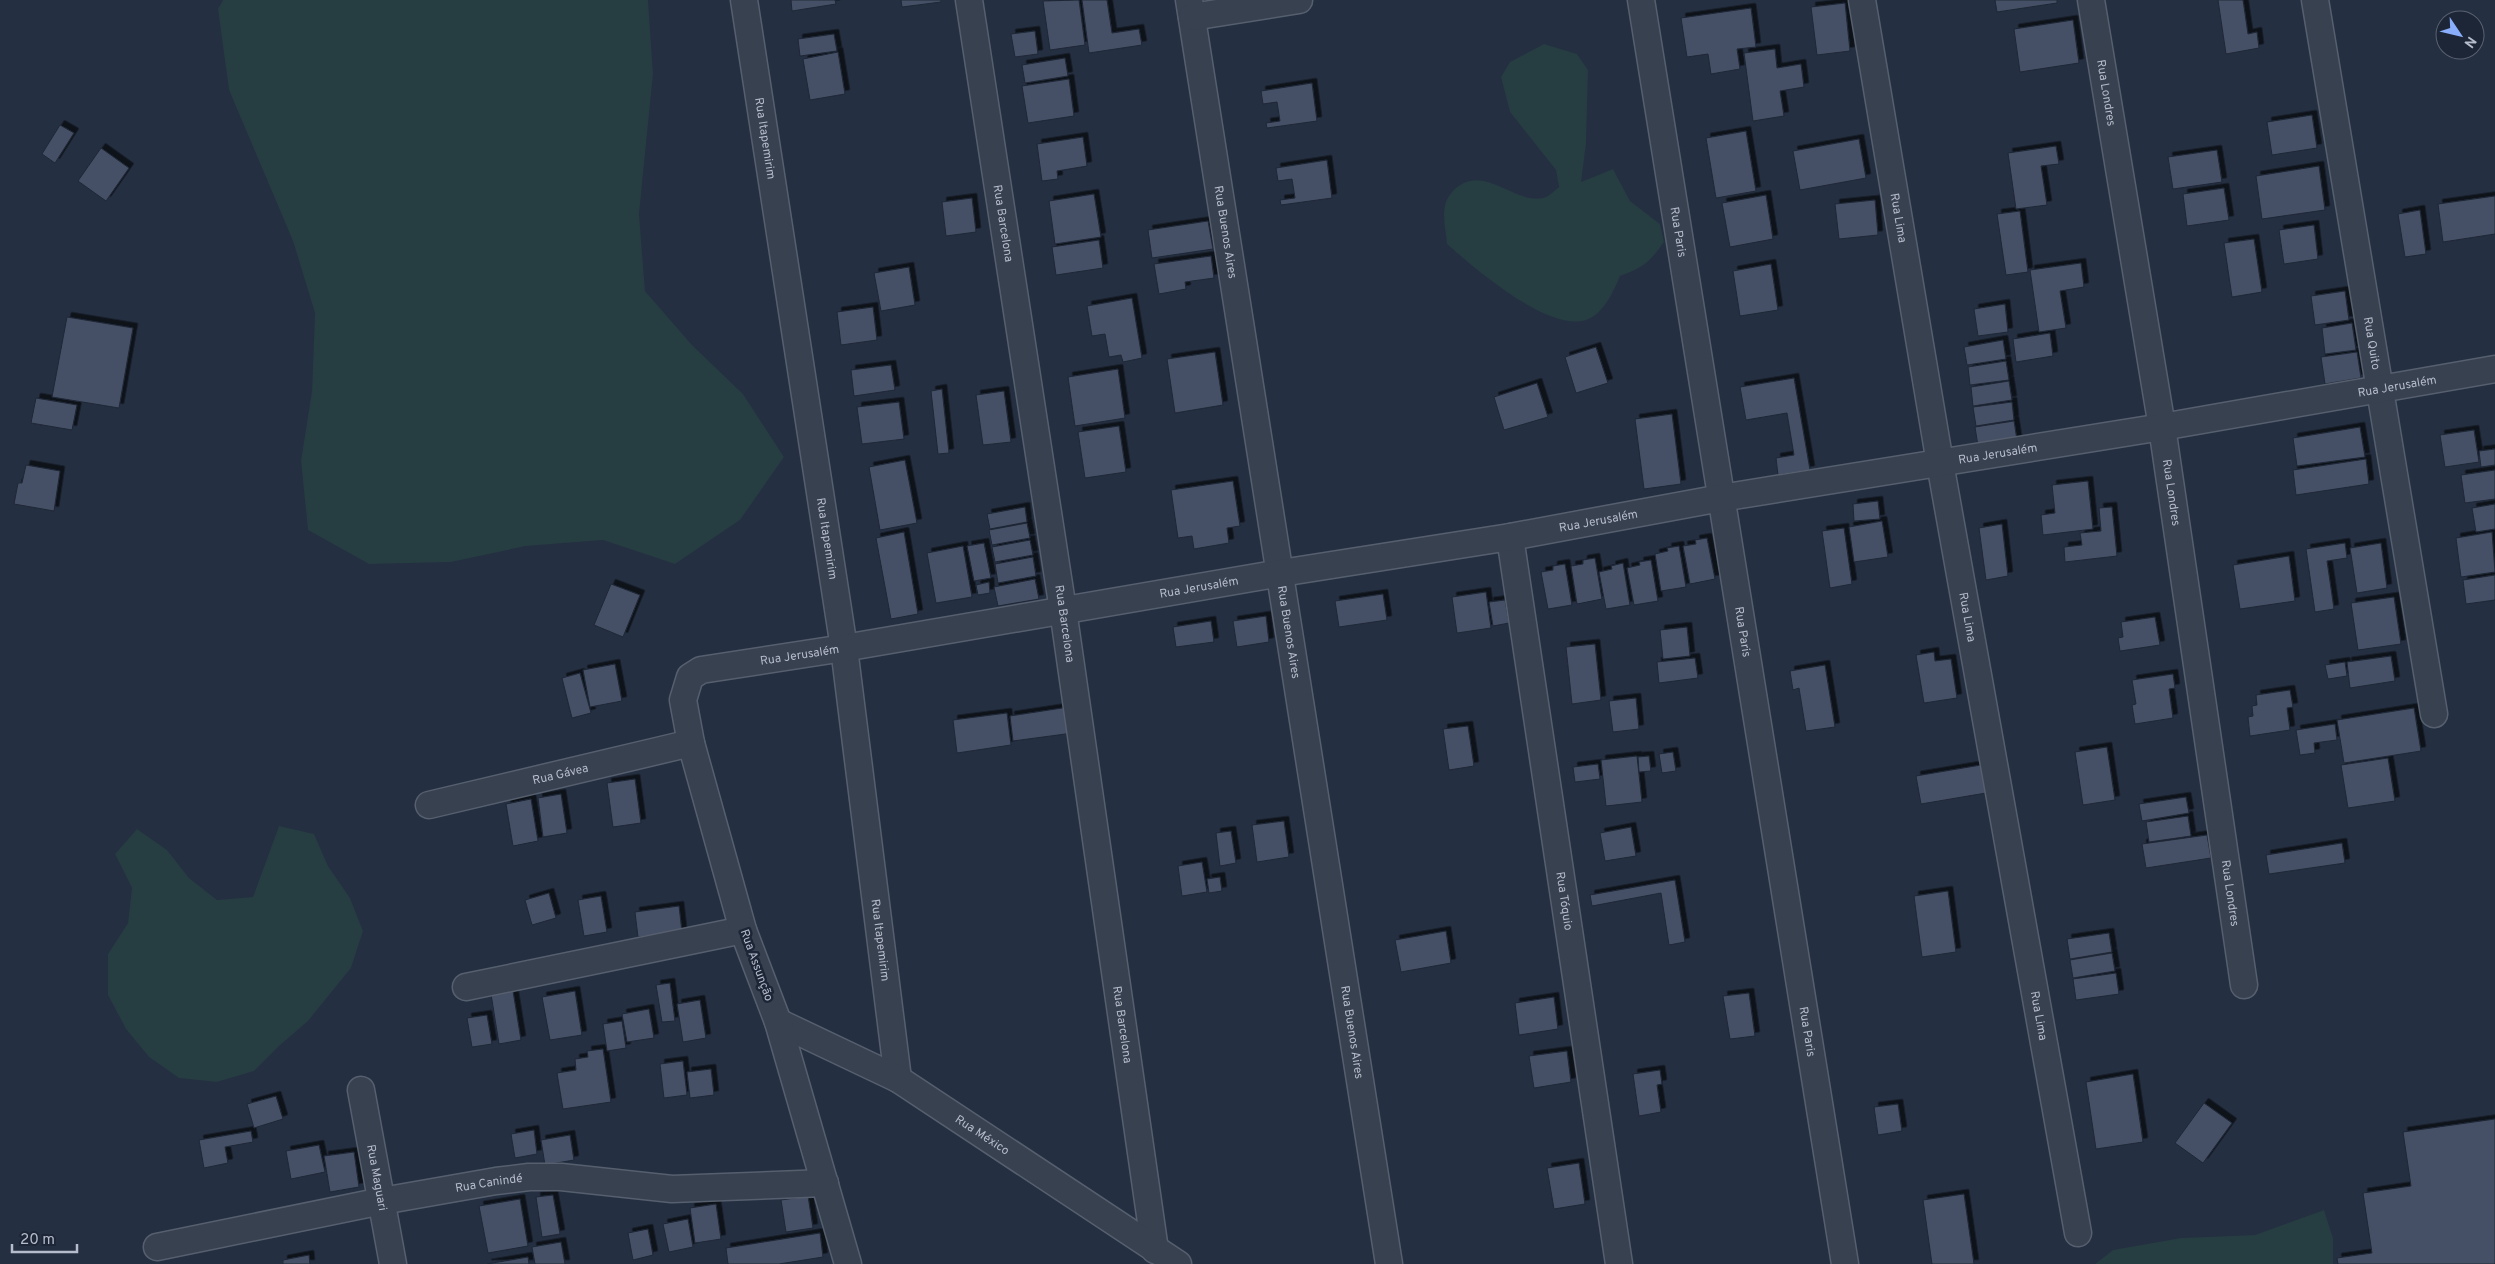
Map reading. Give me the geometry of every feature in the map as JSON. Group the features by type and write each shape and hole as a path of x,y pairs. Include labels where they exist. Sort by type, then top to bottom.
{"street":[{"name":"Rua Itapemirim","path":"744,0 844,648 898,1079"},
{"name":"Rua Barcelona","path":"969,0 1063,610 1155,1250"},
{"path":"1190,8 1299,0"},
{"name":"Rua Paris","path":"1641,0 1846,1264"},
{"name":"Rua Lima","path":"1862,0 1940,462 2078,1233"},
{"name":"Rua Londres","path":"2091,0 2162,427 2244,985"},
{"name":"Rua Quito","path":"2315,0 2434,714"},
{"name":"Rua Buenos Aires","path":"1190,8 1281,573 1388,1264"},
{"name":"Rua Jerusalém","path":"701,670 844,648 1281,573 1510,538 1721,498 2162,427 2495,369"},
{"name":"Rua Tóquio","path":"1510,538 1620,1264"},
{"name":"Rua Assunção","path":"701,670 690,677 683,700 691,743 743,930 778,1022 848,1264"},
{"name":"Rua Gávea","path":"429,805 691,743"},
{"path":"466,987 743,930"},
{"name":"Rua México","path":"778,1022 898,1079 1178,1264"},
{"name":"Rua Maguari","path":"361,1090 393,1264"},
{"name":"Rua Canindé","path":"156,1247 382,1201 529,1177 561,1177 672,1189 825,1183"}],"green space":[{"path":"223,0 648,0 653,74 639,214 645,291 692,345 743,394 784,457 740,520 675,564 603,540 526,546 451,562 369,564 308,530 301,461 312,391 315,313 293,241 229,90 218,9"},
{"path":"1544,44 1577,54 1588,70 1586,144 1581,182 1613,169 1630,201 1660,224 1664,242 1645,264 1620,276 1603,308 1586,320 1570,321 1552,317 1533,308 1493,282 1447,244 1444,214 1447,200 1456,188 1467,182 1478,180 1489,182 1521,196 1532,198 1543,198 1559,187 1556,170 1510,112 1501,77 1510,62"},
{"path":"279,826 314,834 328,866 350,898 363,931 351,968 308,1021 254,1071 217,1082 179,1078 149,1057 126,1029 108,995 108,954 128,923 132,888 115,854 137,829 167,850 189,878 217,900 253,897"},
{"path":"2324,1210 2333,1238 2333,1264 2095,1264 2113,1250 2181,1238 2255,1235"}],"building":[{"path":"791,0 835,0 836,4 792,11"},
{"path":"901,0 941,0 941,2 902,7"},
{"path":"1079,0 1085,45 1050,50 1043,1"},
{"path":"1082,0 1107,0 1112,33 1139,29 1142,45 1089,53"},
{"path":"1995,0 2057,0 2057,3 1997,12"},
{"path":"2218,0 2243,0 2248,34 2257,32 2259,48 2226,54"},
{"path":"1845,3 1850,51 1817,55 1811,7"},
{"path":"1751,8 1756,47 1737,49 1740,69 1711,74 1708,54 1687,57 1681,18"},
{"path":"2073,20 2079,63 2020,72 2014,29"},
{"path":"1035,31 1038,54 1015,57 1011,34"},
{"path":"834,34 837,51 800,56 798,39"},
{"path":"1775,49 1777,68 1801,64 1804,87 1780,91 1784,116 1753,121 1744,53"},
{"path":"838,52 845,94 810,100 803,59"},
{"path":"1065,58 1068,76 1025,83 1022,65"},
{"path":"1069,79 1074,116 1028,123 1022,86"},
{"path":"1312,83 1317,121 1267,128 1266,123 1280,121 1277,102 1263,104 1261,91"},
{"path":"2312,115 2317,148 2272,155 2267,122"},
{"path":"60,125 74,133 55,163 42,154"},
{"path":"1746,131 1756,191 1716,198 1706,138"},
{"path":"1083,137 1087,166 1057,171 1058,179 1042,181 1037,144"},
{"path":"1859,139 1866,178 1800,190 1793,151"},
{"path":"2056,146 2059,164 2041,166 2047,205 2016,209 2008,153"},
{"path":"101,148 129,168 106,201 78,181"},
{"path":"2217,150 2222,182 2173,189 2168,157"},
{"path":"1327,160 1332,198 1281,205 1280,200 1295,198 1292,179 1278,181 1276,168"},
{"path":"2319,166 2325,210 2262,219 2256,176"},
{"path":"2224,188 2229,220 2187,226 2183,194"},
{"path":"1094,194 1101,237 1055,244 1049,201"},
{"path":"1766,195 1773,239 1730,247 1722,203"},
{"path":"2495,196 2495,234 2443,242 2438,204"},
{"path":"972,198 976,232 946,236 942,202"},
{"path":"1875,200 1878,235 1839,239 1835,204"},
{"path":"2420,210 2426,254 2405,257 2398,214"},
{"path":"2020,211 2028,272 2006,275 1997,214"},
{"path":"1208,221 1213,249 1152,258 1148,230"},
{"path":"2314,225 2318,259 2284,264 2279,230"},
{"path":"2254,239 2262,292 2232,297 2224,243"},
{"path":"1099,240 1103,268 1056,275 1052,247"},
{"path":"1211,256 1214,278 1185,282 1186,289 1159,294 1154,264"},
{"path":"2081,263 2084,287 2060,291 2066,328 2039,332 2030,270"},
{"path":"1771,264 1778,310 1740,316 1733,271"},
{"path":"909,267 915,305 881,311 874,273"},
{"path":"2345,291 2349,320 2315,325 2311,296"},
{"path":"1132,298 1142,358 1123,362 1121,355 1109,357 1105,334 1092,336 1087,306"},
{"path":"2005,304 2008,332 1978,336 1974,309"},
{"path":"873,307 877,340 841,345 837,312"},
{"path":"67,317 133,328 119,408 52,397"},
{"path":"2352,323 2356,350 2325,354 2322,328"},
{"path":"2050,333 2053,356 2016,362 2013,339"},
{"path":"2003,340 2006,359 1967,365 1964,347"},
{"path":"1596,347 1608,383 1576,393 1565,357"},
{"path":"1215,352 1223,405 1175,413 1167,359"},
{"path":"2357,352 2361,378 2325,384 2321,357"},
{"path":"2006,361 2009,380 1970,385 1968,367"},
{"path":"891,365 895,390 854,396 851,370"},
{"path":"1118,369 1125,418 1075,426 1068,377"},
{"path":"1794,378 1810,470 1778,475 1776,458 1794,455 1787,413 1746,420 1740,387"},
{"path":"2009,381 2012,400 1973,406 1971,387"},
{"path":"1537,383 1548,417 1504,430 1494,397"},
{"path":"942,389 949,453 938,454 931,391"},
{"path":"1004,391 1011,442 983,445 976,395"},
{"path":"36,398 77,405 72,430 31,423"},
{"path":"899,402 904,439 862,444 857,407"},
{"path":"2012,402 2014,420 1976,426 1973,407"},
{"path":"1672,414 1681,484 1644,489 1635,419"},
{"path":"2014,421 2017,440 1978,446 1975,427"},
{"path":"1119,426 1126,472 1085,478 1078,432"},
{"path":"2360,427 2365,457 2297,466 2293,438"},
{"path":"2474,430 2479,462 2445,467 2440,435"},
{"path":"2495,449 2495,465 2481,467 2479,451"},
{"path":"2366,459 2369,484 2296,495 2293,470"},
{"path":"905,460 917,523 880,530 869,467"},
{"path":"26,465 60,471 54,511 14,504 18,483 22,483"},
{"path":"2495,470 2495,499 2465,503 2461,475"},
{"path":"1233,481 1240,526 1227,528 1229,543 1194,549 1192,536 1178,538 1171,490"},
{"path":"2088,481 2093,529 2043,535 2041,515 2055,513 2052,485"},
{"path":"1878,501 1880,519 1854,521 1853,504"},
{"path":"2495,504 2495,529 2476,532 2472,508"},
{"path":"1025,507 1027,522 990,529 987,514"},
{"path":"2112,507 2117,556 2065,562 2064,547 2082,545 2080,533 2101,531 2099,508"},
{"path":"1882,521 1888,557 1854,562 1849,527"},
{"path":"1027,523 1030,538 992,545 989,530"},
{"path":"2002,524 2008,576 1986,580 1979,528"},
{"path":"1844,528 1852,584 1830,588 1822,531"},
{"path":"904,532 918,614 891,619 876,538"},
{"path":"2492,532 2495,572 2461,577 2456,538"},
{"path":"1707,538 1715,579 1690,584 1683,546 1696,544 1695,540"},
{"path":"1030,540 1033,555 995,562 992,547"},
{"path":"984,543 991,578 974,581 967,546"},
{"path":"2345,543 2347,558 2327,561 2334,609 2315,612 2306,549"},
{"path":"2381,543 2387,588 2357,593 2350,548"},
{"path":"963,546 972,597 936,603 927,553"},
{"path":"1679,546 1686,587 1661,591 1655,554 1668,551 1667,548"},
{"path":"2289,556 2295,601 2240,609 2233,565"},
{"path":"1033,557 1036,576 998,583 995,564"},
{"path":"1595,558 1602,599 1577,604 1571,566 1583,564 1583,560"},
{"path":"1651,560 1658,601 1634,605 1627,568 1640,565 1639,562"},
{"path":"1623,563 1630,605 1606,609 1599,572 1612,569 1611,566"},
{"path":"1565,564 1572,605 1548,609 1541,572 1553,570 1553,566"},
{"path":"2495,575 2495,600 2466,604 2463,580"},
{"path":"1035,579 1039,599 998,606 994,587"},
{"path":"989,582 990,593 978,595 976,585"},
{"path":"611,584 640,595 623,637 594,625"},
{"path":"1486,592 1491,628 1457,633 1452,597"},
{"path":"1383,594 1387,620 1339,627 1335,601"},
{"path":"2394,597 2401,644 2358,650 2351,603"},
{"path":"1505,600 1509,623 1493,626 1489,602"},
{"path":"1266,616 1269,642 1237,647 1233,621"},
{"path":"2155,617 2160,645 2120,651 2118,638 2123,637 2121,622"},
{"path":"1211,621 1214,642 1176,647 1173,627"},
{"path":"1687,627 1690,656 1663,659 1660,630"},
{"path":"1595,644 1601,700 1572,704 1566,647"},
{"path":"1934,652 1935,661 1951,659 1957,698 1924,703 1916,655"},
{"path":"2391,656 2395,681 2350,688 2347,662"},
{"path":"1695,658 1698,678 1659,683 1657,662"},
{"path":"2345,662 2347,676 2328,679 2325,665"},
{"path":"615,664 622,701 590,707 583,670"},
{"path":"1825,665 1835,727 1806,731 1799,688 1793,690 1790,671"},
{"path":"580,673 591,713 572,718 562,678"},
{"path":"2173,674 2175,688 2169,689 2173,718 2135,724 2132,705 2136,704 2132,680"},
{"path":"2290,690 2293,707 2287,708 2290,730 2250,736 2248,717 2253,716 2252,706 2257,705 2256,695"},
{"path":"1636,698 1639,729 1613,732 1609,701"},
{"path":"1069,707 1073,733 1013,741 1010,716"},
{"path":"2414,708 2421,751 2344,763 2337,720"},
{"path":"1007,713 1011,745 957,753 953,720"},
{"path":"2335,724 2337,740 2314,743 2315,753 2300,755 2296,730"},
{"path":"1468,726 1474,766 1449,770 1443,729"},
{"path":"2107,747 2115,800 2083,805 2075,752"},
{"path":"1673,752 1676,771 1662,773 1659,754"},
{"path":"1637,756 1642,802 1606,806 1601,760"},
{"path":"1649,756 1651,771 1639,772 1638,757"},
{"path":"2388,758 2395,801 2348,808 2341,765"},
{"path":"1598,764 1600,779 1575,782 1573,767"},
{"path":"1981,765 1986,793 1921,804 1916,776"},
{"path":"635,779 641,823 613,827 607,783"},
{"path":"561,794 567,833 543,837 538,798"},
{"path":"2186,797 2189,813 2142,821 2139,804"},
{"path":"531,799 538,841 513,846 506,804"},
{"path":"2188,816 2191,836 2149,842 2146,822"},
{"path":"1284,821 1289,857 1257,862 1252,825"},
{"path":"1631,827 1636,856 1605,861 1600,833"},
{"path":"1231,831 1236,863 1220,866 1216,833"},
{"path":"2207,835 2211,858 2146,868 2142,844"},
{"path":"2342,843 2345,863 2269,874 2266,855"},
{"path":"1202,862 1207,892 1182,896 1178,866"},
{"path":"1220,877 1222,891 1209,893 1207,879"},
{"path":"1675,880 1685,942 1669,945 1661,893 1592,906 1590,895"},
{"path":"1948,891 1956,952 1922,957 1914,896"},
{"path":"549,893 556,918 532,925 525,900"},
{"path":"601,896 607,932 584,936 578,900"},
{"path":"679,906 682,932 638,937 635,912"},
{"path":"1446,931 1451,963 1401,972 1395,940"},
{"path":"2109,933 2112,952 2070,959 2067,939"},
{"path":"2112,953 2115,971 2073,978 2070,960"},
{"path":"2116,973 2119,994 2076,1000 2073,979"},
{"path":"670,983 675,1021 662,1022 656,985"},
{"path":"513,991 521,1040 499,1044 491,994"},
{"path":"575,991 582,1035 550,1040 542,997"},
{"path":"1749,993 1755,1036 1730,1039 1723,996"},
{"path":"1554,997 1558,1029 1519,1035 1515,1003"},
{"path":"700,1000 706,1038 683,1042 677,1004"},
{"path":"649,1009 654,1038 627,1042 622,1014"},
{"path":"487,1015 492,1044 472,1047 467,1018"},
{"path":"622,1021 626,1048 607,1051 603,1024"},
{"path":"603,1049 611,1102 563,1109 557,1073 576,1070 575,1059 588,1057 587,1051"},
{"path":"1567,1051 1571,1082 1534,1088 1529,1056"},
{"path":"683,1061 687,1095 664,1098 660,1064"},
{"path":"711,1069 714,1095 690,1098 687,1072"},
{"path":"1660,1070 1662,1084 1657,1085 1661,1112 1639,1116 1633,1074"},
{"path":"2133,1074 2143,1142 2096,1149 2086,1082"},
{"path":"276,1096 283,1119 254,1128 247,1104"},
{"path":"2204,1103 2232,1123 2203,1163 2175,1143"},
{"path":"1898,1104 1902,1131 1878,1135 1874,1107"},
{"path":"2495,1119 2495,1264 2338,1264 2337,1258 2372,1253 2363,1193 2411,1186 2403,1132"},
{"path":"534,1130 537,1154 515,1158 511,1134"},
{"path":"251,1131 253,1142 225,1147 228,1163 204,1168 199,1140"},
{"path":"570,1135 574,1160 545,1165 541,1140"},
{"path":"319,1145 325,1172 291,1179 286,1151"},
{"path":"354,1152 359,1187 330,1192 324,1156"},
{"path":"1579,1163 1585,1204 1554,1209 1547,1168"},
{"path":"1964,1194 1974,1264 1932,1264 1923,1200"},
{"path":"553,1195 560,1234 542,1237 536,1197"},
{"path":"808,1196 813,1228 786,1232 781,1200"},
{"path":"520,1199 528,1246 488,1253 479,1206"},
{"path":"716,1204 721,1239 695,1243 690,1208"},
{"path":"688,1219 693,1247 669,1252 663,1224"},
{"path":"648,1229 653,1255 633,1260 628,1233"},
{"path":"820,1233 823,1257 779,1264 728,1264 726,1248"},
{"path":"561,1242 565,1264 535,1264 532,1247"},
{"path":"309,1255 310,1264 283,1264 283,1260"},
{"path":"528,1257 529,1264 487,1264"}]}
